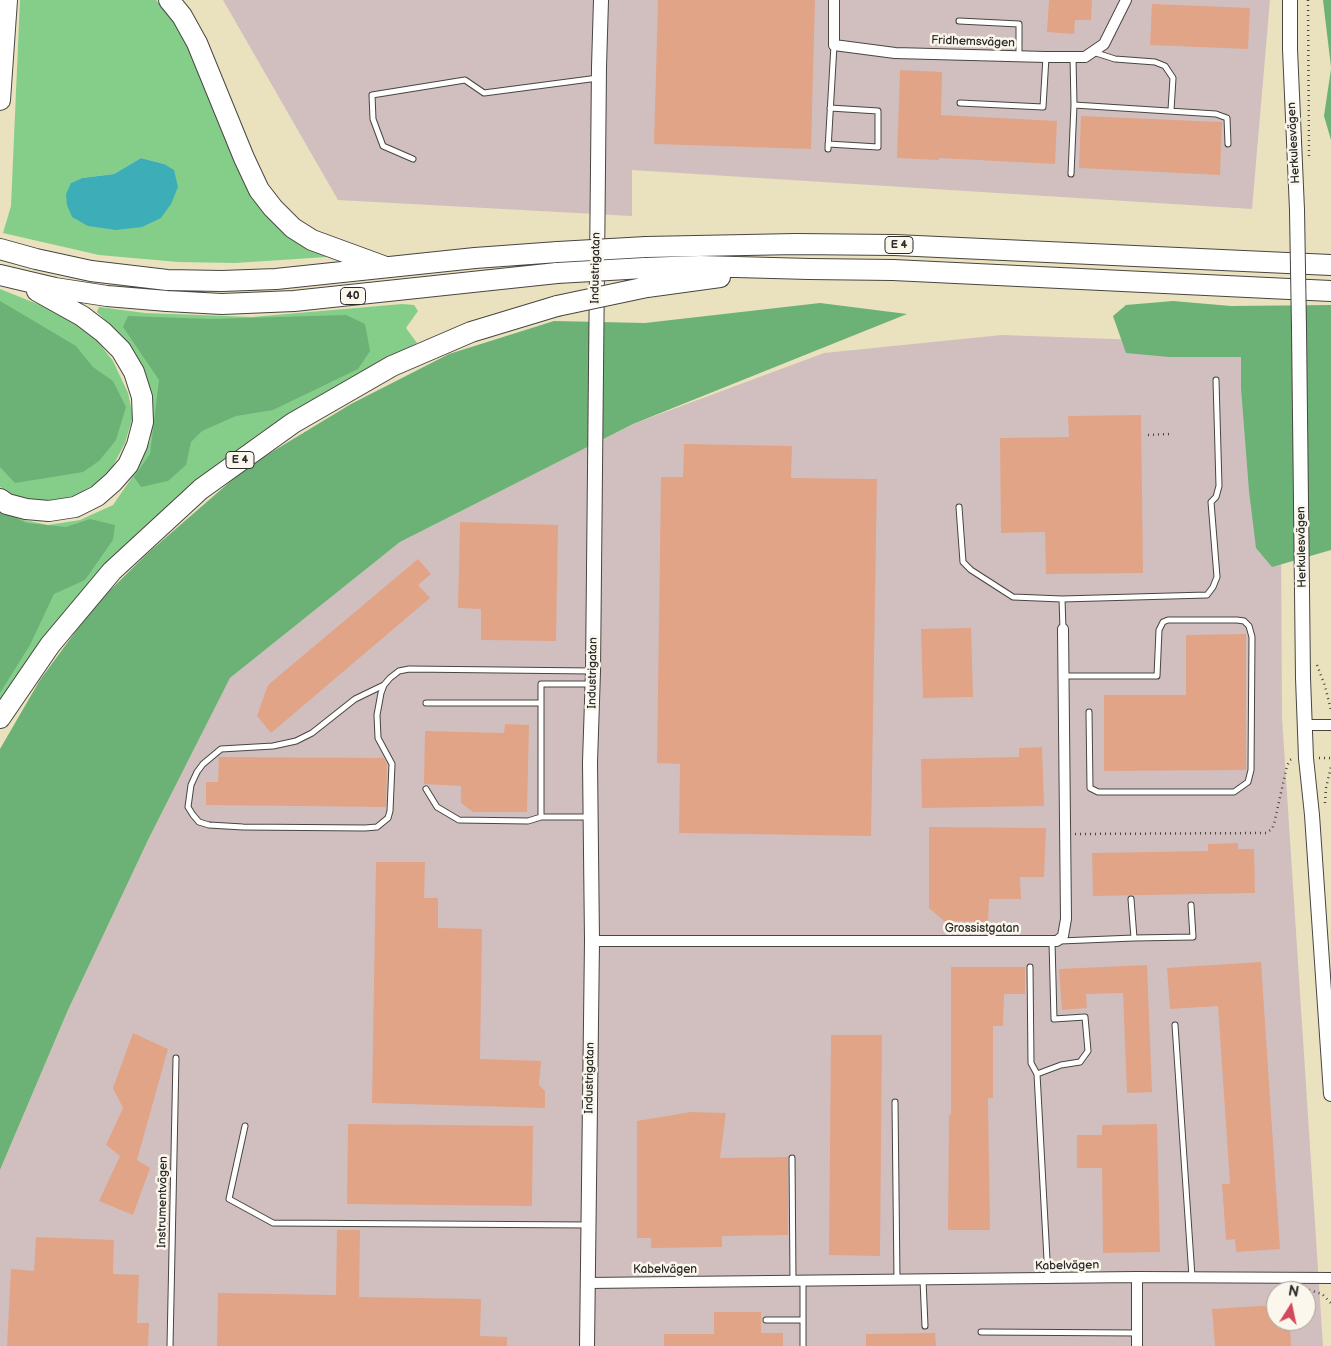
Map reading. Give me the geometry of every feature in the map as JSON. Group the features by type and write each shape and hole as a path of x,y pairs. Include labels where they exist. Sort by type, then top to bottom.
{"highway":[{"path":"0,100 7,0"},
{"path":"169,0 182,16 197,43 244,158 259,190 273,208 293,228 312,240 388,268"},
{"name":"E 4","path":"0,249 91,271 167,280 222,281 276,279 475,258 558,252 796,244 895,245 1331,265"},
{"name":"40","path":"8,277 55,288 107,296 222,304 294,301 557,273 646,278 700,266 809,270"},
{"name":"E 4","path":"809,270 902,270 1331,291"},
{"path":"0,499 7,504 26,509 49,511 75,507 97,496 114,482 128,465 137,445 143,422 142,397 134,372 121,350 103,332 82,316 8,277"},
{"name":"E 4","path":"0,718 50,645 112,571 201,489 292,423 392,366 471,332 646,278"}],"street":[{"name":"Industrigatan","path":"587,1346 592,941 590,818 598,78 601,0"},
{"path":"834,0 834,45"},
{"path":"1093,52 1104,44 1126,0"},
{"name":"Herkulesvägen","path":"1290,0 1290,49 1297,210 1303,678 1306,758 1312,815 1331,1094"},
{"name":"Fridhemsvägen","path":"834,45 896,53 1046,58 1085,56 1093,52"},
{"path":"1054,941 1063,936 1066,929 1063,629"},
{"path":"1305,725 1331,725"},
{"name":"Grossistgatan","path":"592,941 1054,941"},
{"path":"1137,1277 1137,1346"},
{"name":"Kabelvägen","path":"588,1283 1137,1277 1331,1278"}],"lane":[{"path":"959,21 1019,24 1019,56"},
{"path":"830,108 878,111 878,148 828,146 830,108 834,45"},
{"path":"1093,52 1115,59 1155,62 1165,66 1173,78 1171,110"},
{"path":"1071,174 1074,104 1073,57"},
{"path":"960,103 1043,107 1046,58"},
{"path":"414,159 383,146 373,119 372,95 465,80 484,93 598,78"},
{"path":"1074,104 1216,114 1227,118 1228,144"},
{"path":"959,508 963,562 970,570 1013,597 1062,599 1208,595 1217,577 1211,510 1211,502 1216,497 1218,486 1216,380"},
{"path":"1062,599 1063,629"},
{"path":"1064,676 1157,676 1159,630 1163,622 1168,620 1237,620 1249,626 1252,637 1251,770 1248,782 1234,792 1098,792 1090,788 1089,712"},
{"path":"384,685 377,715 378,738 389,755 392,764 390,811 388,818 378,827 318,828 218,825 199,822 193,815 188,807 191,786 203,764 221,749 272,746 296,741 312,732 355,699 384,685 399,671 409,669 593,678"},
{"path":"541,817 541,684 593,678"},
{"path":"426,703 541,703"},
{"path":"426,789 437,807 459,820 528,822 541,817 590,818"},
{"path":"1132,899 1134,938"},
{"path":"1036,1074 1061,1065 1080,1062 1088,1051 1085,1017 1054,1019 1054,941 1193,937 1191,905"},
{"path":"1030,967 1031,1063 1036,1074 1048,1278"},
{"path":"1176,1025 1192,1278"},
{"name":"Instrumentvägen","path":"170,1346 176,1058"},
{"path":"895,1102 897,1280"},
{"path":"245,1126 229,1199 273,1223 588,1225"},
{"path":"792,1158 798,1282 803,1320 803,1346"},
{"path":"923,1280 925,1326"},
{"path":"766,1320 803,1320"},
{"path":"980,1332 1138,1333"}],"path":[{"path":"1308,0 1309,163"},
{"path":"1148,435 1171,434"},
{"path":"1066,834 1266,833 1272,829 1274,824 1288,762 1292,758 1331,758"},
{"path":"1325,808 1326,788 1331,767"},
{"path":"1297,1278 1297,1290 1315,1291 1322,1294 1331,1303"}],"shaded area":[{"path":"223,0 1270,0 1252,209 632,170 632,216 338,200"},
{"path":"1002,335 1280,345 1282,717 1323,1346 0,1346 0,1170 68,1010 149,838 230,678 400,542 633,424 824,353"}],"green space":[{"path":"20,0 156,0 171,17 190,47 235,160 310,249 327,257 235,263 178,262 99,255 3,233 11,206","holes":["141,158 164,164 71,183 82,178 114,174"]},
{"path":"1323,0 1331,0 1331,67"},
{"path":"1331,69 1331,140 1324,116"},
{"path":"0,289 40,305 74,323 96,339 113,361 128,393 133,416 125,443 113,466 97,483 76,495 58,501 37,501 14,496 0,487"},
{"path":"0,301 76,346 93,367 113,381 126,407 116,440 99,461 83,472 15,483 0,467"},
{"path":"1173,301 1231,306 1331,305 1331,550 1272,567 1256,548 1249,491 1241,388 1241,357 1169,357 1126,353 1113,316 1126,305"},
{"path":"820,303 907,314 633,424 400,542 230,678 149,838 68,1010 0,1170 0,749 40,680 95,605 148,553 247,467 351,404 449,354 554,321 645,323"},
{"path":"402,304 414,305 418,311 406,328 417,343 356,376 263,431 191,487 0,704 0,509 24,520 48,525 80,520 113,505 131,479 150,441 153,402 143,368 122,336 97,312 99,307 145,313 252,317"},
{"path":"346,315 365,324 370,351 358,369 273,410 236,416 202,431 191,442 186,465 168,481 141,487 134,477 150,454 159,380 123,327 128,316 211,319"},
{"path":"0,511 27,523 66,527 90,519 115,525 113,540 85,580 54,594 30,645 0,693"}],"water":[{"path":"141,158 164,164 174,170 178,187 171,204 161,218 142,227 116,230 88,226 72,217 67,205 66,194 71,183 82,178 114,174"}],"building":[{"path":"658,0 815,0 811,149 654,144"},
{"path":"1049,0 1092,0 1091,20 1075,20 1074,34 1047,32"},
{"path":"1152,4 1250,8 1248,49 1150,45"},
{"path":"900,70 942,72 941,115 1057,121 1055,164 939,158 939,160 897,158"},
{"path":"1081,116 1222,122 1220,175 1079,168"},
{"path":"1141,415 1143,573 1046,574 1045,532 1001,533 1000,438 1069,437 1068,416"},
{"path":"684,444 792,446 791,478 877,479 871,836 679,833 680,764 657,763 661,477 683,477"},
{"path":"460,522 558,525 556,641 481,640 481,609 458,608"},
{"path":"418,559 431,574 418,585 430,598 271,733 257,716 268,685"},
{"path":"971,628 973,697 923,698 921,629"},
{"path":"1246,634 1246,770 1104,771 1104,695 1186,695 1186,635"},
{"path":"505,724 529,725 527,812 473,812 461,803 461,786 424,784 425,731 504,733"},
{"path":"1042,747 1044,806 922,808 921,759 1019,757 1019,748"},
{"path":"219,757 384,758 387,764 386,807 206,805 206,782 218,782"},
{"path":"929,827 1046,828 1044,877 1020,877 1021,899 989,899 988,922 944,921 929,908"},
{"path":"1238,843 1238,849 1254,849 1255,893 1093,896 1092,853 1208,851 1208,844"},
{"path":"376,862 425,862 424,898 438,898 438,928 482,929 480,1059 541,1061 539,1085 545,1091 545,1108 372,1103"},
{"path":"1261,962 1280,1249 1236,1252 1235,1239 1226,1240 1222,1184 1230,1184 1218,1006 1170,1009 1167,968"},
{"path":"1147,965 1152,1092 1127,1093 1123,993 1086,994 1087,1008 1062,1010 1059,969"},
{"path":"951,967 1025,967 1025,994 1004,994 1003,1026 993,1026 993,1098 988,1098 990,1230 948,1230 949,1115 951,1115"},
{"path":"133,1033 168,1049 137,1160 150,1168 133,1215 99,1201 120,1156 106,1145 123,1108 113,1088"},
{"path":"831,1035 882,1035 880,1256 829,1255"},
{"path":"691,1112 726,1113 720,1158 788,1157 788,1235 722,1236 722,1247 651,1248 651,1238 637,1238 637,1121"},
{"path":"348,1124 533,1126 532,1206 347,1204"},
{"path":"1157,1124 1160,1252 1103,1253 1102,1168 1077,1168 1077,1135 1102,1135 1102,1125"},
{"path":"337,1230 360,1230 359,1297 481,1299 480,1336 507,1337 507,1346 217,1346 218,1293 336,1295"},
{"path":"36,1237 114,1240 113,1274 139,1275 137,1323 149,1323 148,1346 7,1346 11,1269 34,1271"},
{"path":"1266,1306 1266,1331 1290,1331 1291,1346 1215,1346 1212,1309"},
{"path":"714,1312 761,1312 761,1333 783,1333 783,1346 664,1346 664,1334 714,1334"},
{"path":"935,1333 936,1346 866,1346 866,1334"}]}
